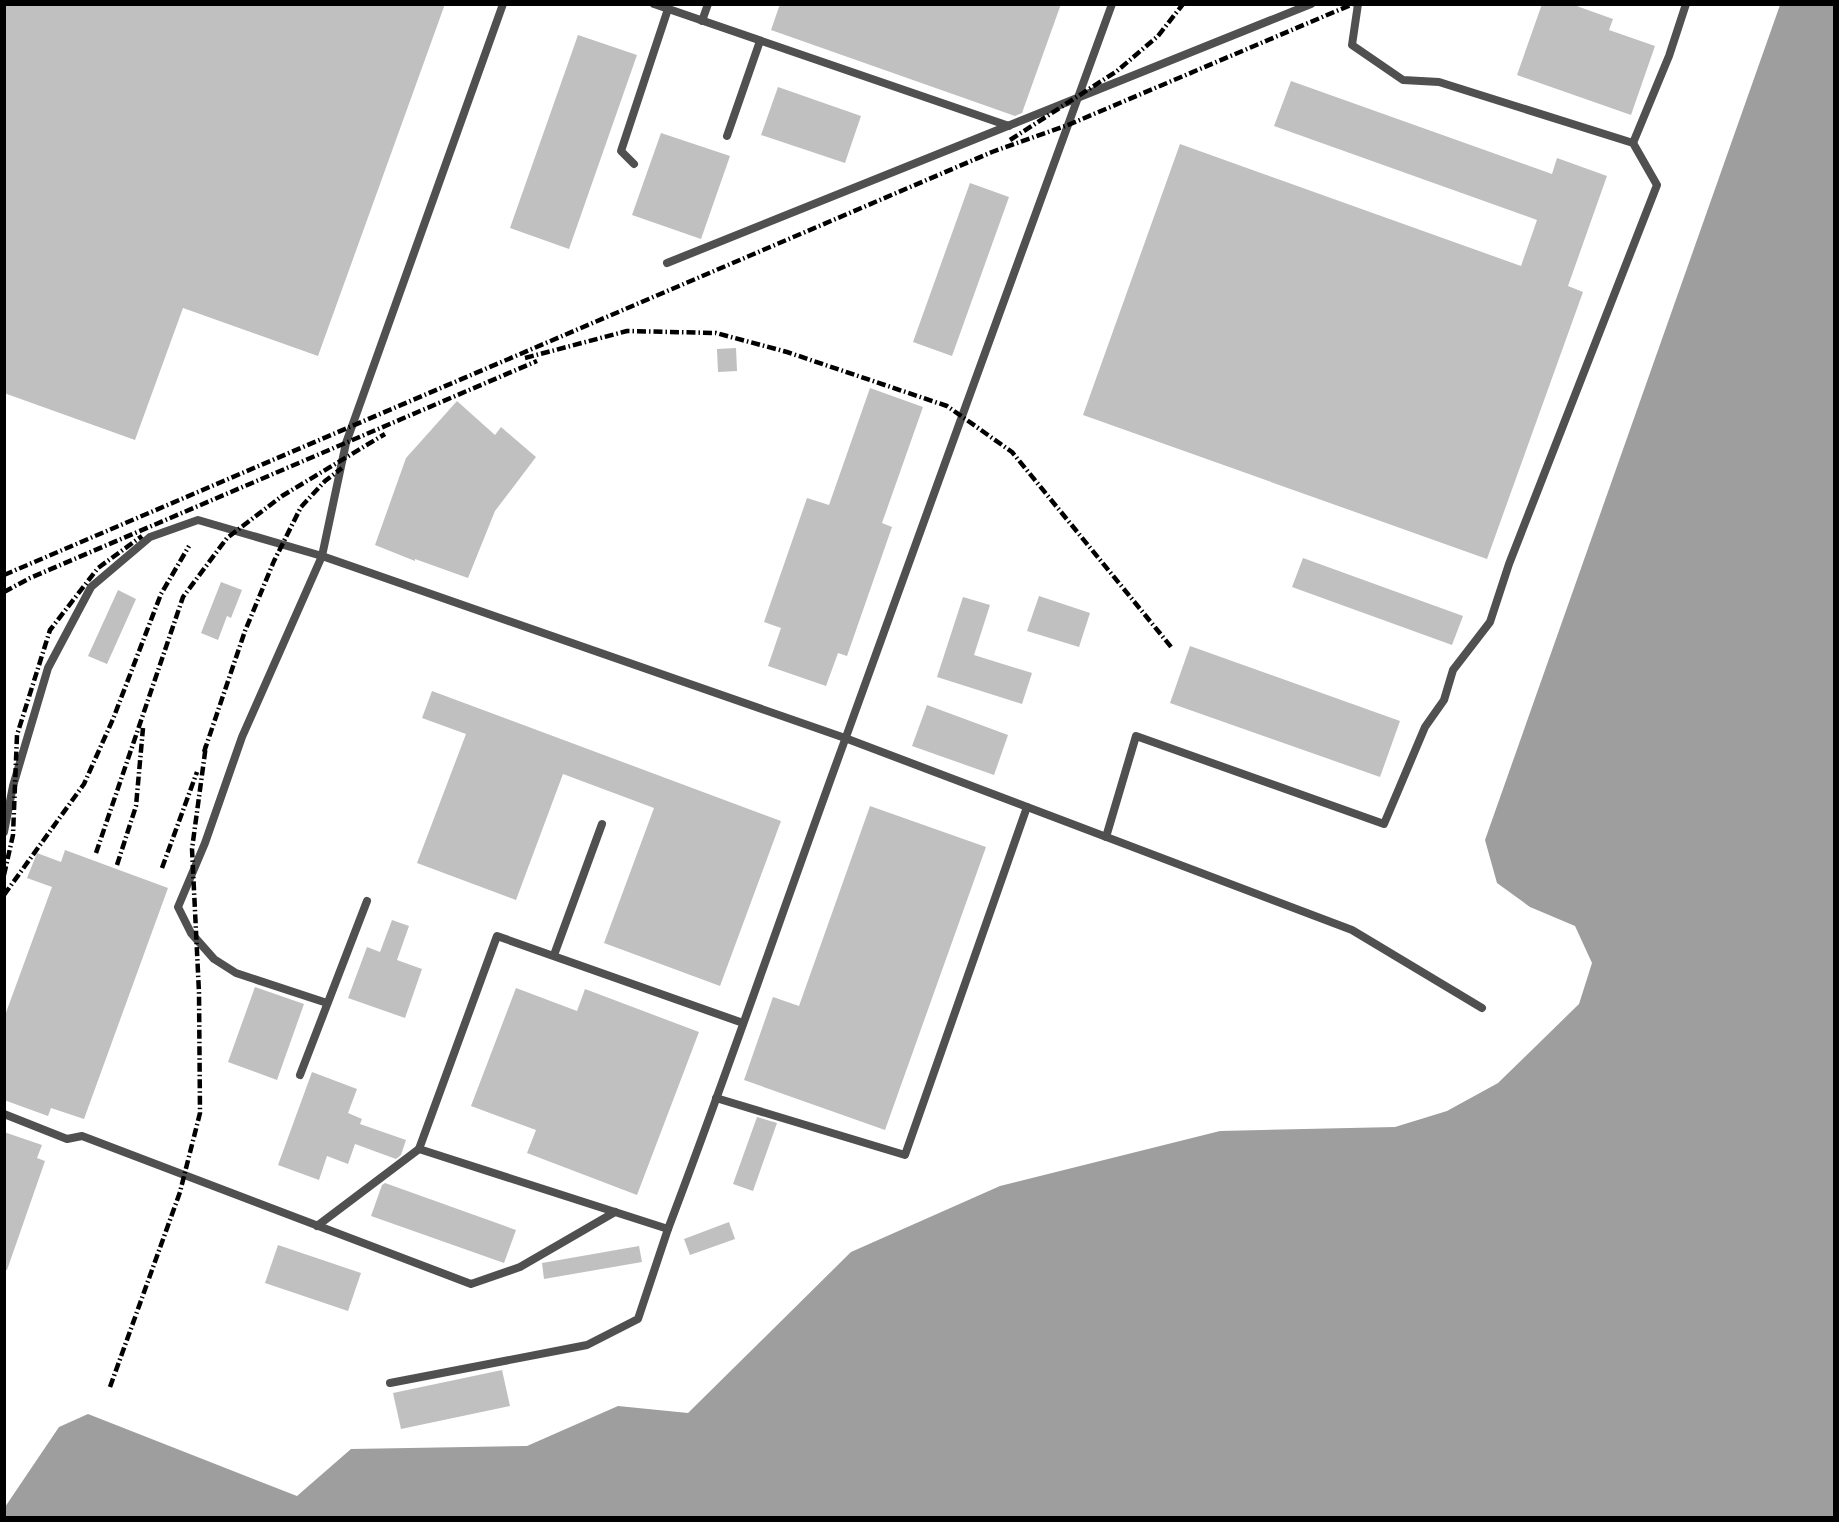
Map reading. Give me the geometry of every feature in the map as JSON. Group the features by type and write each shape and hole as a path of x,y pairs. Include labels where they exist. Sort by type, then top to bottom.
{"lane":[{"path":"327,1003 236,973 214,959 191,933 178,907 205,843 242,737 322,556 346,443 503,4"},
{"path":"654,4 1009,126"},
{"path":"702,21 708,4"},
{"path":"390,1383 587,1345 638,1319 668,1229 1112,4"},
{"path":"667,263 1311,4"},
{"path":"1106,837 1136,736 1384,824 1425,727 1444,700 1453,670 1490,622 1509,564 1657,185 1633,143 1439,82 1402,80 1352,45 1358,4"},
{"path":"1633,143 1669,56 1686,4"},
{"path":"634,164 621,151 668,9"},
{"path":"727,136 760,41"},
{"path":"4,832 13,786 48,668 90,587 150,537 198,520 322,556 845,738 1352,930 1482,1008"},
{"path":"716,1098 905,1155 1027,807"},
{"path":"554,955 603,824"},
{"path":"300,1074 366,901"},
{"path":"317,1226 419,1149 497,936 743,1023"},
{"path":"4,1114 68,1140 82,1136 471,1284 520,1267 615,1212"},
{"path":"419,1149 668,1229"}],"shaded area":[{"path":"1780,5 1834,5 1834,1517 5,1517 5,1507 59,1427 88,1414 297,1496 351,1449 527,1446 618,1406 688,1413 851,1252 1000,1186 1220,1131 1395,1127 1447,1111 1498,1083 1579,1004 1592,963 1575,926 1530,907 1497,883 1485,840"}],"building":[{"path":"4,4 445,4 318,356 183,308 135,440 4,393"},
{"path":"780,4 1061,4 1022,113 1015,116 771,30"},
{"path":"1542,4 1571,4 1613,19 1609,30 1655,46 1631,115 1517,75"},
{"path":"578,35 637,55 569,249 510,228"},
{"path":"1291,81 1552,174 1557,158 1607,176 1568,286 1583,292 1487,559 1083,415 1180,144 1521,266 1537,220 1274,126"},
{"path":"778,87 861,116 845,163 761,135"},
{"path":"661,133 730,156 701,239 632,215"},
{"path":"970,183 1009,197 952,356 913,342"},
{"path":"736,348 737,371 718,372 717,349"},
{"path":"870,388 923,407 882,523 892,527 847,656 838,653 826,686 768,666 781,628 764,622 807,498 829,505"},
{"path":"457,401 495,435 501,427 536,457 495,511 468,578 375,545 406,458"},
{"path":"1303,558 1463,616 1452,645 1292,587"},
{"path":"221,582 242,590 231,618 227,616 218,640 201,633"},
{"path":"118,590 136,599 107,664 88,656"},
{"path":"1039,596 1090,613 1079,647 1027,631"},
{"path":"963,597 990,605 974,655 1032,673 1022,704 937,677"},
{"path":"1190,646 1400,721 1380,777 1170,703"},
{"path":"432,691 781,821 720,986 604,943 654,808 563,774 516,900 417,863 466,734 422,718"},
{"path":"927,705 1008,735 994,775 912,746"},
{"path":"870,806 986,847 885,1130 744,1080 773,997 799,1006"},
{"path":"65,850 168,888 84,1119 51,1108 48,1116 4,1100 4,1018 52,887 27,878 37,853 61,862"},
{"path":"392,920 409,926 397,960 422,969 405,1018 348,998 367,947 380,952"},
{"path":"255,987 304,1004 277,1080 228,1062"},
{"path":"516,988 577,1011 585,989 699,1032 637,1195 527,1153 536,1130 471,1106"},
{"path":"312,1072 357,1089 348,1113 362,1119 360,1124 406,1140 401,1155 396,1159 355,1144 348,1164 327,1156 319,1180 278,1165"},
{"path":"757,1117 777,1123 753,1191 733,1184"},
{"path":"4,1132 42,1145 37,1158 45,1161 7,1270 4,1270"},
{"path":"385,1183 516,1230 504,1263 371,1216 382,1185"},
{"path":"729,1222 735,1239 690,1255 684,1239"},
{"path":"278,1245 361,1273 348,1311 265,1283"},
{"path":"639,1246 642,1262 544,1279 542,1263"},
{"path":"502,1370 510,1406 401,1429 393,1393"}],"railway":[{"path":"1010,140 1117,71 1158,36 1183,4"},
{"path":"4,575 992,152 1068,125 1353,4"},
{"path":"525,358 627,331 716,333 787,352 947,406 1012,452 1172,648"},
{"path":"4,592 30,578 537,361"},
{"path":"96,853 183,597 227,538 282,496 385,434"},
{"path":"204,752 245,631 274,561 301,507 325,481 342,468"},
{"path":"4,875 13,835 17,735 50,630 98,568 142,536"},
{"path":"4,895 84,784 113,719 161,594 189,546"},
{"path":"117,865 136,806 143,728"},
{"path":"110,1387 180,1192 200,1113 199,993 192,849 206,745"},
{"path":"162,868 197,772"}]}
